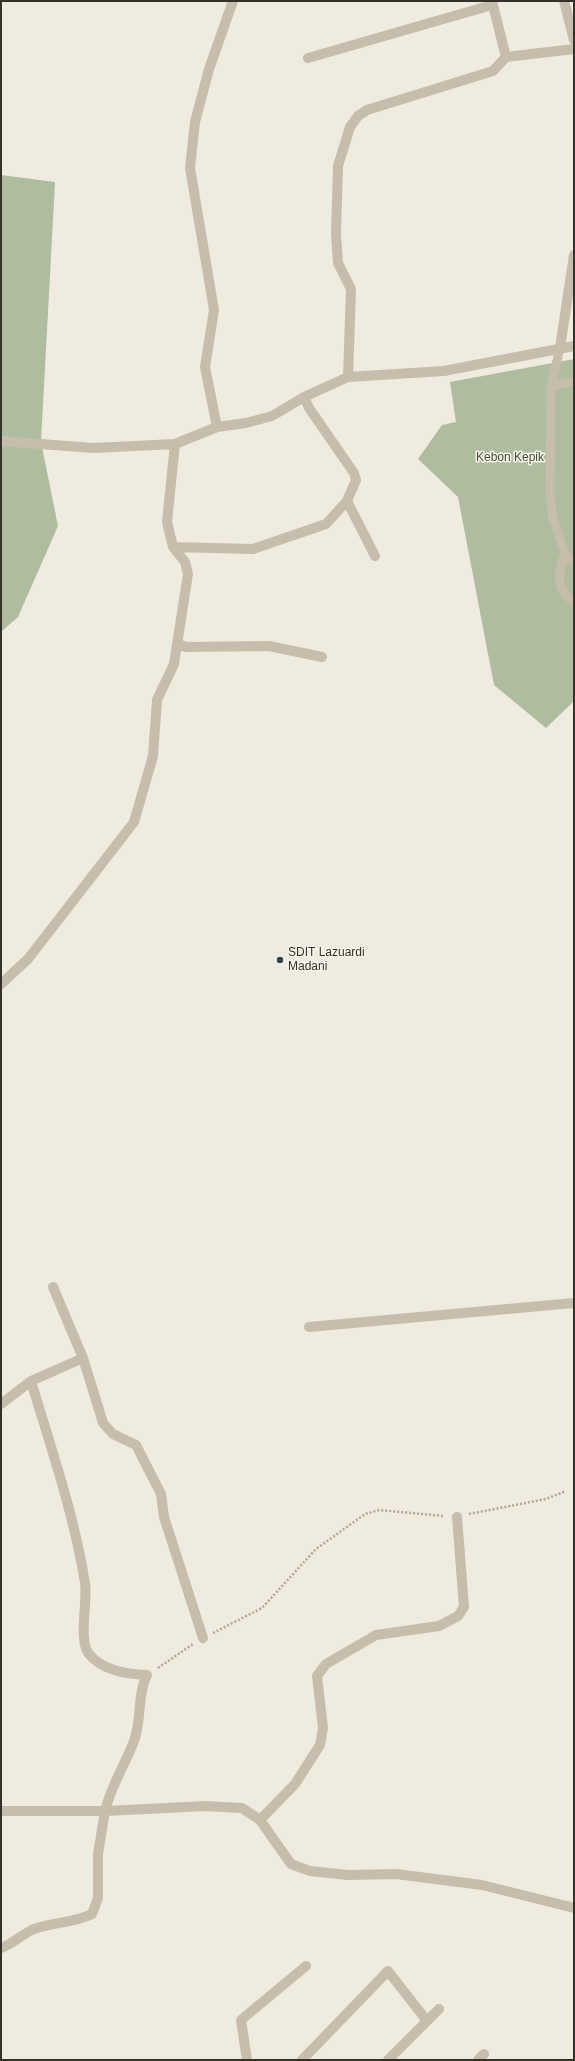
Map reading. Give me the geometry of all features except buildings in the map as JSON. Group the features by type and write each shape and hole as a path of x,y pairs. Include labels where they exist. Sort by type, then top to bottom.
{"street":[{"path":"217,427 205,367 214,310 190,168 195,122 209,69 233,1"},
{"path":"564,1 574,40"},
{"path":"308,58 492,3 506,56"},
{"path":"348,377 352,289 338,262 336,234 338,166 350,126 358,116 367,110 493,71 506,56 574,49"},
{"path":"560,348 574,255"},
{"path":"1,440 92,448 175,444 217,427 246,423 272,416 304,396 348,377 444,370 574,346"},
{"path":"173,547 253,549 326,524 347,501 356,480 354,473 309,408 304,396"},
{"path":"1,984 28,959 134,822 153,756 157,700 174,664 188,574 185,562 173,547 167,522 175,444"},
{"path":"347,501 375,556"},
{"path":"178,644 186,647 269,646 322,657"},
{"path":"53,1287 83,1358 103,1423 113,1434 136,1445 161,1494 164,1517 203,1638"},
{"path":"309,1327 574,1303"},
{"path":"1,1404 31,1381 83,1358"},
{"path":"1,1948 32,1930 51,1923 80,1920 92,1914 98,1898 98,1854 105,1812 110,1791 134,1741 140,1721 142,1684 147,1675 128,1674 103,1666 89,1654 84,1645 86,1590 79,1544 31,1381"},
{"path":"260,1820 295,1784 320,1745 323,1728 317,1676 326,1664 376,1635 439,1626 458,1616 464,1607 457,1517"},
{"path":"1,1811 105,1812 205,1806 242,1808 260,1820 291,1864 310,1870 348,1875 396,1874 482,1885 574,1908"},
{"path":"247,2060 241,2020 306,1966"},
{"path":"302,2060 388,1971 427,2022"},
{"path":"388,2060 439,2009"}],"lane":[{"path":"560,348 551,386 550,493 553,518 565,554 574,562"},
{"path":"551,386 574,381"},
{"path":"565,554 558,575 564,593 574,602"}],"path":[{"path":"147,1675 203,1638 262,1608 316,1549 365,1514 379,1510 457,1517 546,1499 566,1491"}],"green space":[{"path":"1,175 55,182 41,442 58,526 18,617 1,632"},
{"name":"Kebon Kepik","path":"574,359 574,701 546,728 494,685 458,497 418,459 442,425 456,422 450,382"}],"place":[{"name":"SDIT Lazuardi Madani","path":"280,960"}]}
